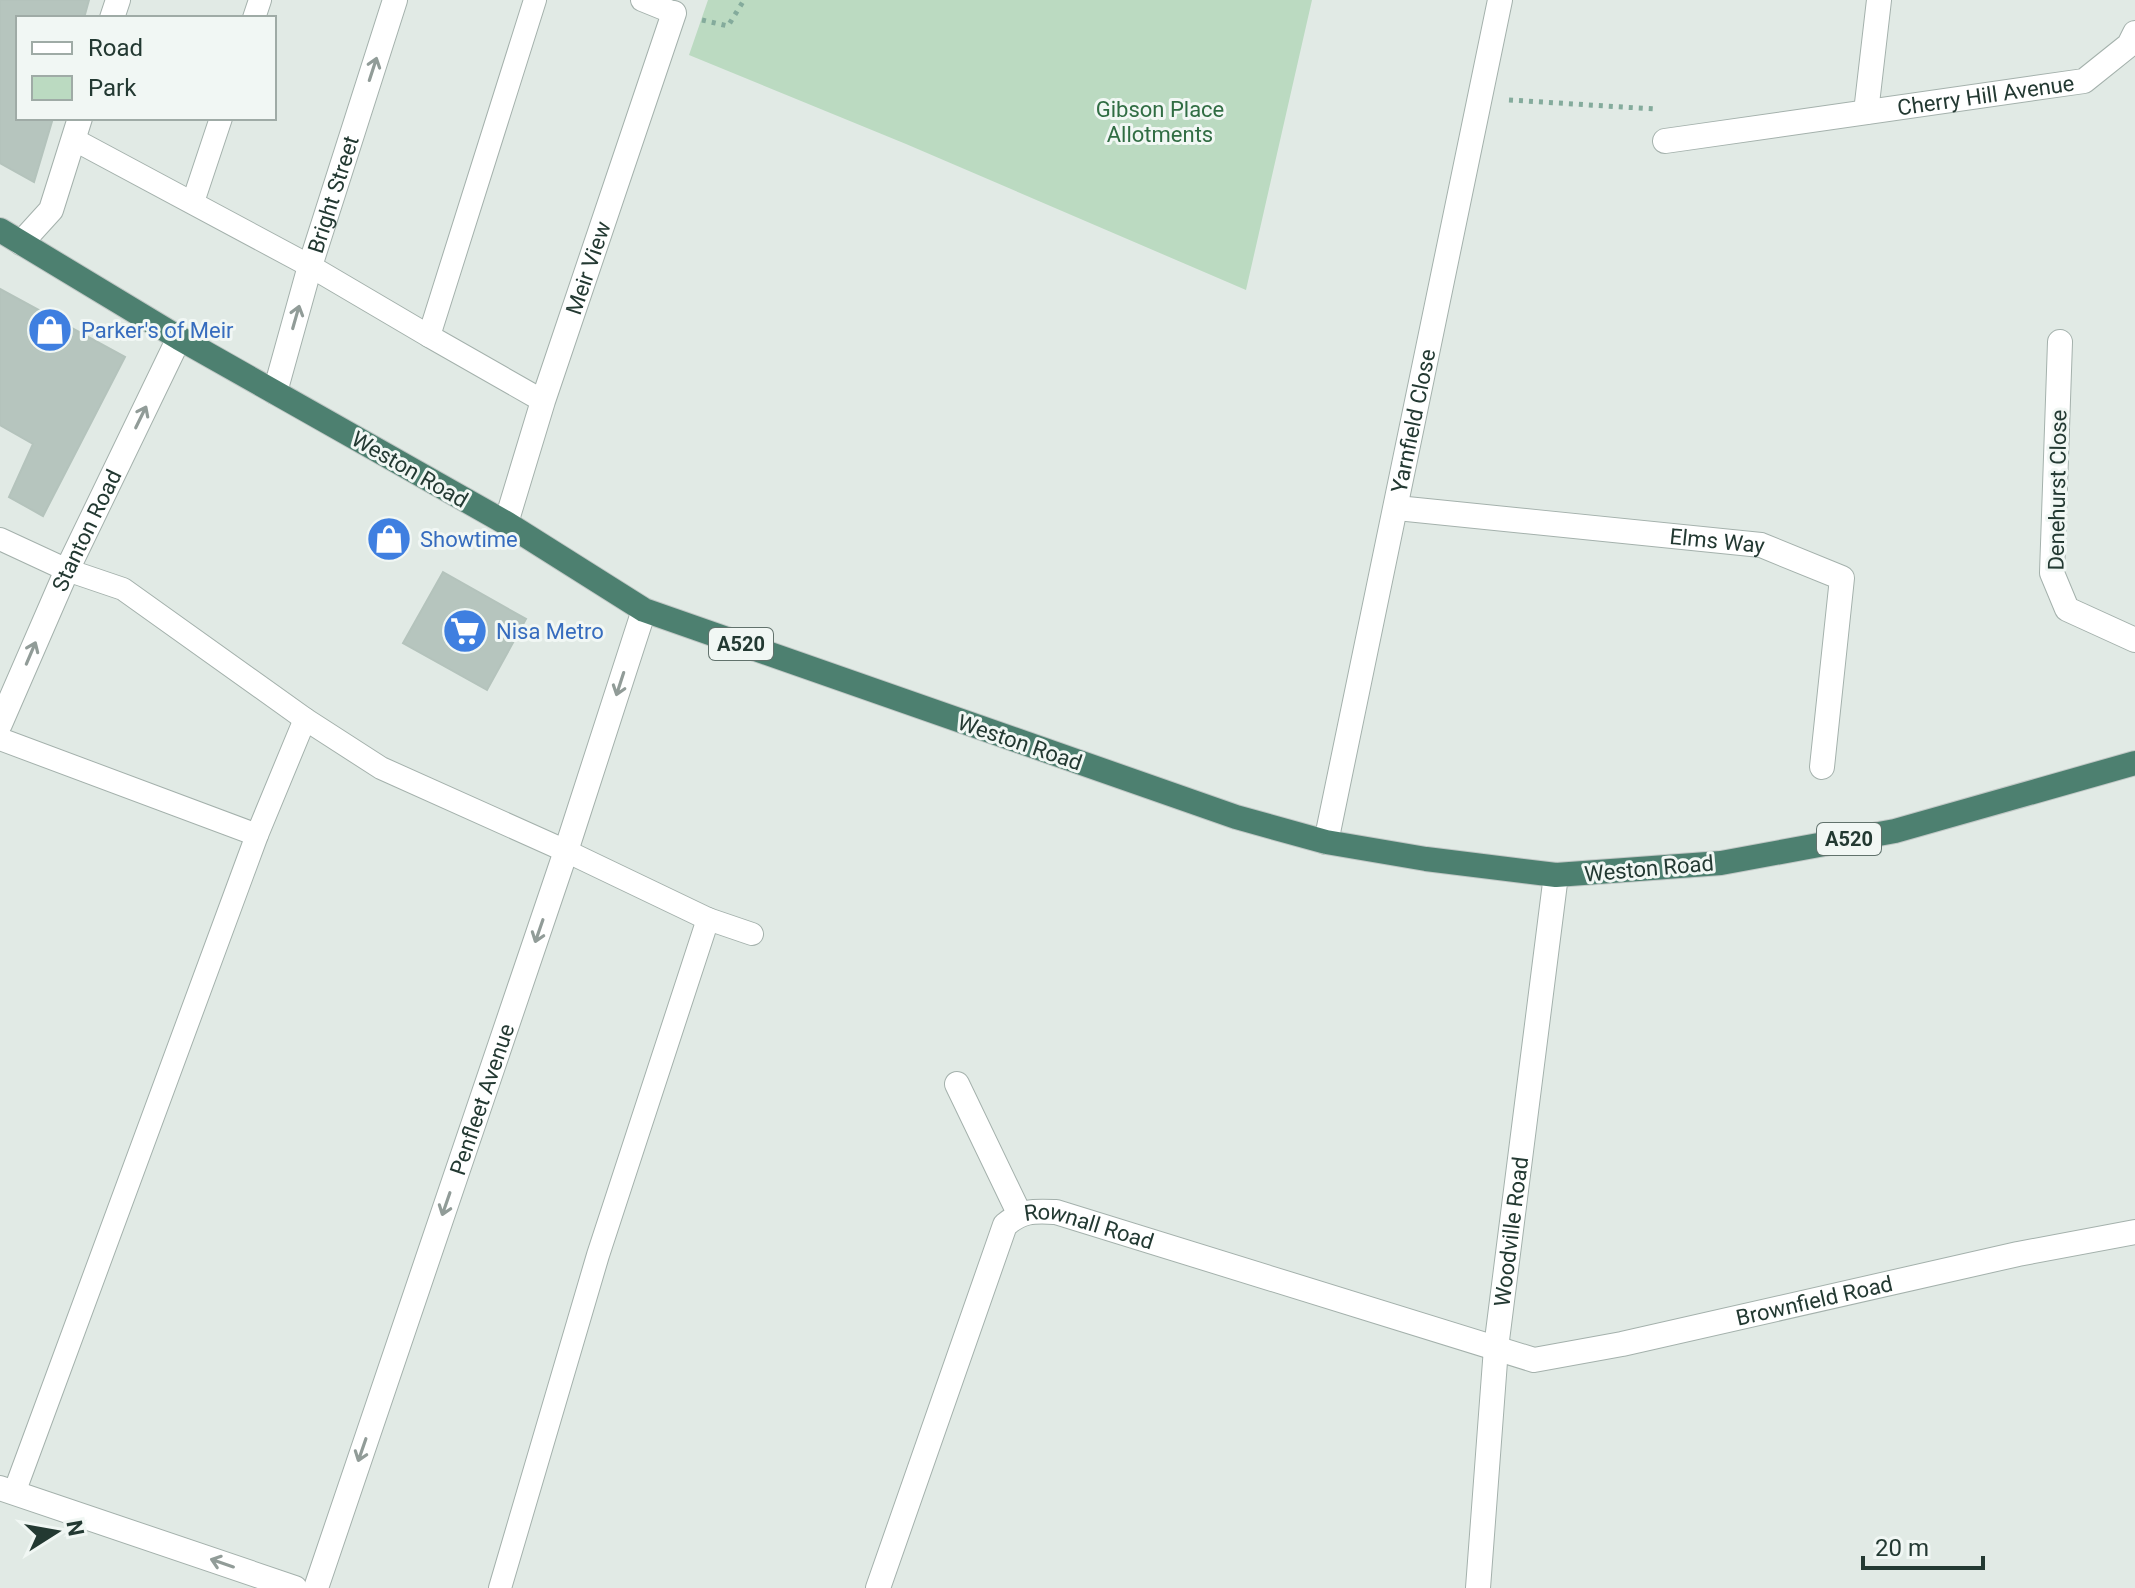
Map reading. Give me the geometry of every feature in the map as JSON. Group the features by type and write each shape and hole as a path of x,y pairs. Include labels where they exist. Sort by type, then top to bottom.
{"highway":[{"name":"Weston Road","path":"0,230 179,338 506,523 644,610 1236,817 1326,842 1426,859 1556,875 1721,863 1895,831 2135,763"}],"street":[{"name":"Bright Street","path":"275,392 310,266 395,0"},
{"name":"Yarnfield Close","path":"1326,842 1500,0"},
{"name":"Cherry Hill Avenue","path":"1866,112 1879,0"},
{"name":"Meir View","path":"506,523 543,401 674,13"},
{"name":"Cherry Hill Avenue","path":"1665,141 2084,81 2129,45 2135,33"},
{"path":"21,243 51,210 77,128"},
{"name":"Stanton Road","path":"0,724 67,570 179,338"},
{"name":"Denehurst Close","path":"2060,342 2052,573 2067,609 2135,640"},
{"name":"Elms Way","path":"1397,508 1761,545 1842,578 1822,767"},
{"name":"Penfleet Avenue","path":"316,1588 566,851 644,610"},
{"name":"Woodville Road","path":"1478,1588 1496,1348 1556,875"},
{"path":"957,1084 1019,1213"},
{"name":"Rownall Road","path":"878,1588 1005,1225 1019,1213 1056,1212 1496,1348"},
{"name":"Brownfield Road","path":"1496,1348 1534,1360 1622,1344 2018,1254 2135,1232"},
{"path":"7,1490 295,1588"}],"lane":[{"path":"429,336 535,0"},
{"path":"642,0 674,13"},
{"path":"193,202 220,120"},
{"path":"77,128 193,202 543,401"},
{"path":"0,539 67,570 123,589 305,719 381,768 708,919 752,934"},
{"path":"7,1490 257,835 305,719"},
{"path":"0,739 257,835"},
{"path":"500,1588 598,1255 708,919"}],"path":[{"path":"674,13 728,26 744,0"},
{"path":"1480,99 1663,110 1665,141"}],"green space":[{"name":"Gibson Place Allotments","path":"708,0 1312,0 1246,290 689,55"}],"building":[{"path":"0,0 89,0 85,16 16,16 16,120 52,120 34,182 0,163"},
{"path":"0,289 125,357 43,516 9,497 33,444 0,425"},
{"name":"Nisa Metro","path":"443,572 526,619 487,690 403,643"}],"place":[{"name":"Parker's of Meir","path":"50,330"},
{"name":"Showtime","path":"389,539"},
{"name":"Nisa Metro","path":"465,631"}]}
